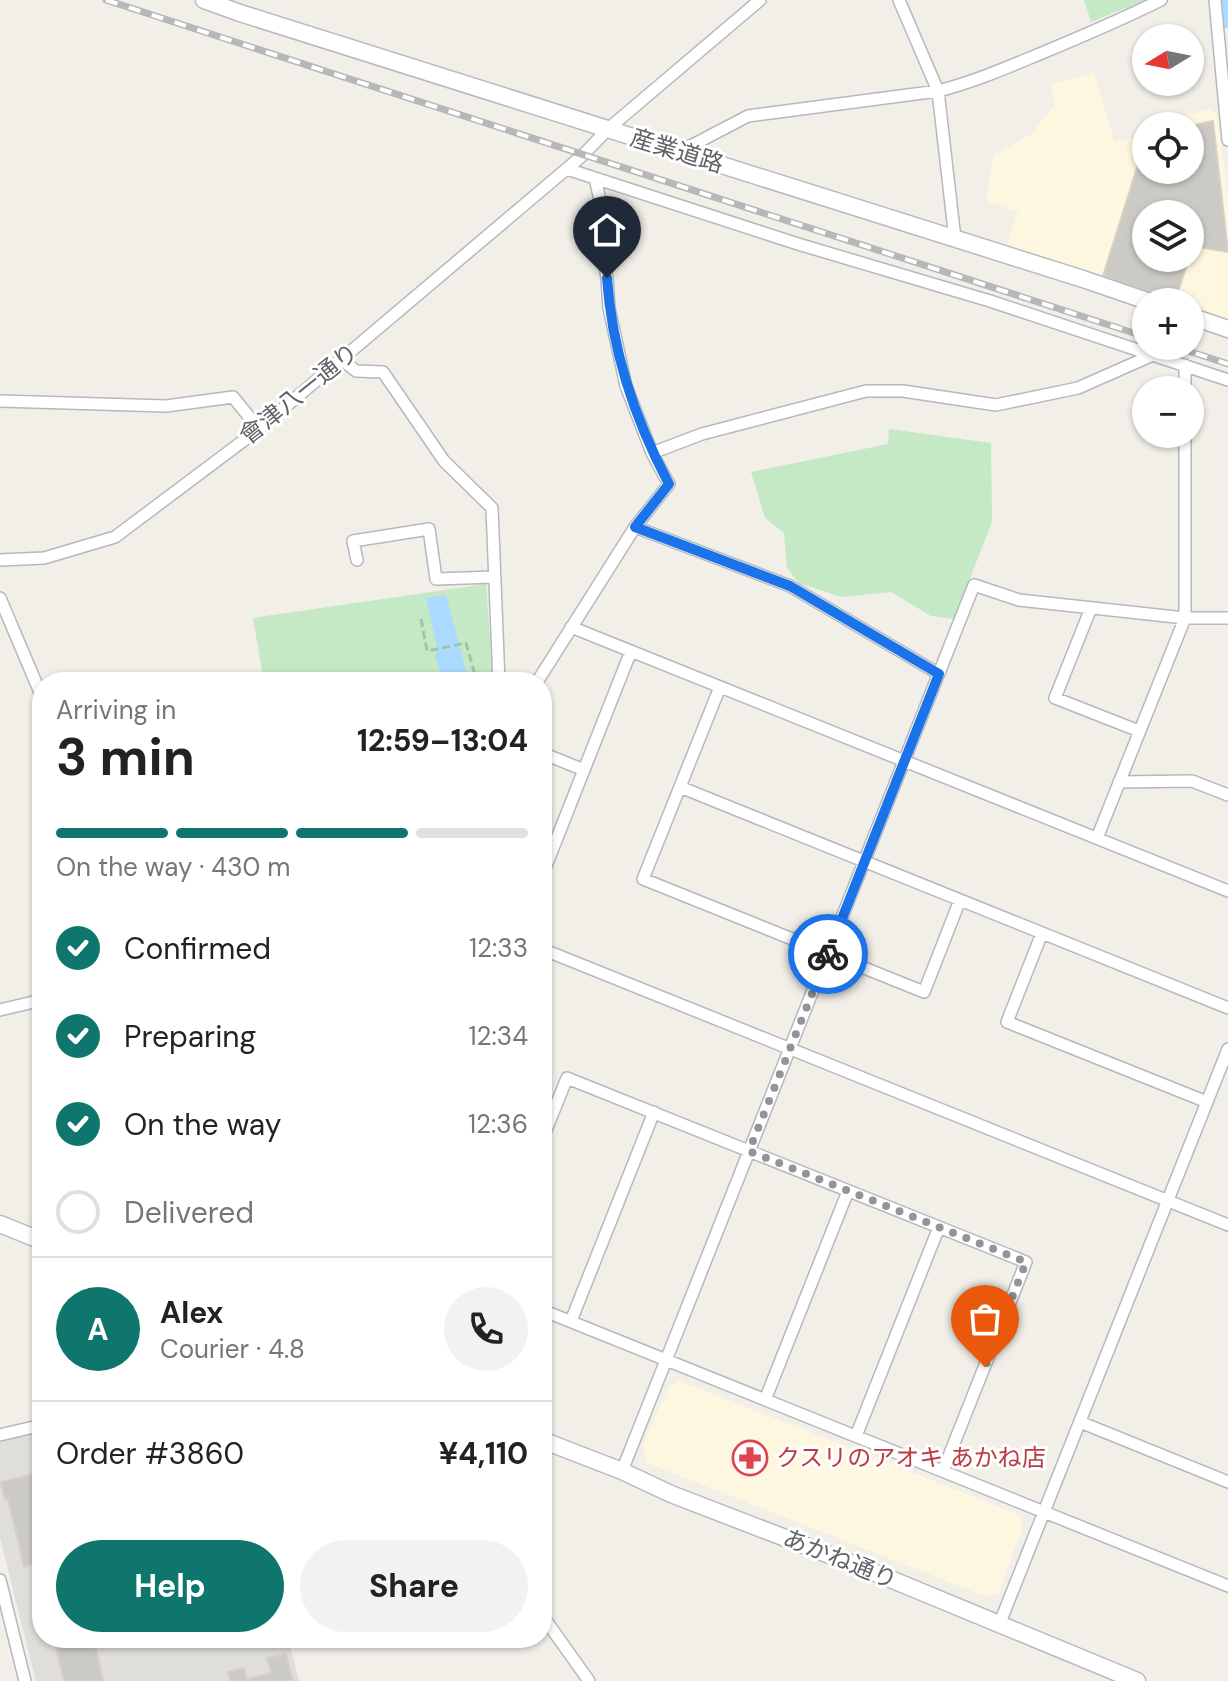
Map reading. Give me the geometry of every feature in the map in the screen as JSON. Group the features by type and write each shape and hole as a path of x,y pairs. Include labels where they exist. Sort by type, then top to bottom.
{"street":[{"name":"會津八一通り","path":"0,560 44,558 115,537 259,429 342,360 760,0"},
{"path":"899,0 938,91 955,239"},
{"path":"681,151 748,116 938,91 985,77 1124,19 1161,0"},
{"path":"1215,0 1226,91 1228,140"},
{"name":"産業道路","path":"214,2 1132,296"},
{"path":"567,169 1132,347"},
{"path":"543,672 635,527 669,484 652,453 626,386 609,308 602,247 602,209 595,178"},
{"path":"1204,321 1228,329"},
{"path":"342,360 356,371 383,372 444,461 492,508 499,672"},
{"path":"652,453 702,434 866,391 903,391 996,405 1078,388 1141,360"},
{"path":"1171,360 1228,380"},
{"path":"1185,365 1185,376"},
{"path":"0,401 166,406 233,397 259,429"},
{"path":"1097,838 1185,618 1185,448"},
{"path":"635,527 790,586 939,674"},
{"path":"357,560 353,541 429,529 436,579 494,577"},
{"path":"622,1471 974,585 1019,600 1185,618 1228,618"},
{"path":"0,598 32,673"},
{"path":"1091,608 1055,698 1139,731"},
{"path":"571,627 1228,891"},
{"path":"552,839 584,770 631,651"},
{"path":"720,687 643,879 924,992 960,900"},
{"path":"552,757 584,770"},
{"path":"1119,782 1192,781 1228,795"},
{"path":"680,787 1228,1008"},
{"path":"1042,933 1007,1022 1207,1102"},
{"path":"552,953 1228,1225"},
{"path":"0,1010 32,1002"},
{"path":"999,1625 1228,1049"},
{"path":"552,1115 567,1078 1026,1262 943,1471"},
{"path":"571,1321 654,1112"},
{"path":"765,1400 848,1191"},
{"path":"0,1224 32,1237"},
{"path":"856,1436 939,1227"},
{"path":"552,1314 1228,1586"},
{"path":"1080,1422 1228,1482"},
{"path":"0,1435 32,1427"},
{"name":"あかね通り","path":"552,1444 671,1494 871,1571 1135,1681"},
{"path":"0,1580 25,1681"},
{"path":"552,1629 589,1681"}],"path":[{"path":"421,619 427,651 466,643 474,672"}],"shaded area":[{"path":"1094,72 1114,141 1132,138 1132,184 1204,184 1204,112 1199,112 1211,109 1217,115 1228,195 1228,321 1204,313 1204,288 1132,289 1006,246 1018,212 986,201 994,155 1030,135 1055,104 1051,85"},
{"path":"680,1381 1020,1515 1022,1529 998,1594 985,1596 647,1463 642,1447 669,1386"},
{"path":"32,1434 32,1648 291,1648 299,1681 36,1681 0,1538 0,1442"}],"green space":[{"path":"1084,0 1145,0 1091,22"},
{"path":"889,429 991,443 992,522 954,619 931,616 891,592 841,597 799,583 787,568 784,533 765,518 751,472 888,444"},
{"path":"486,584 492,672 262,672 253,618"}],"water":[{"path":"446,595 466,672 440,672 426,598"}],"building":[{"path":"1213,121 1228,252 1204,248 1204,200 1132,200 1132,272 1184,272 1179,288 1138,288 1103,276 1132,184 1204,184 1204,123"},
{"path":"32,1474 32,1565 24,1567 1,1482"},
{"path":"56,1648 96,1648 103,1681 64,1681"},
{"path":"286,1654 293,1681 230,1681 228,1672 244,1668 247,1679 271,1673 267,1658"}],"waterway":[{"path":"1227,0 1228,15"}],"railway":[{"path":"106,0 1132,332"},
{"path":"1204,356 1228,364"}],"way so far":[{"path":"828,954 749,1151 1026,1262 985,1367"}],"place":[{"name":"クスリのアオキ あかね店","path":"750,1458"}],"route":[{"path":"607,278 609,308 626,386 652,453 669,484 635,527 790,586 939,674 828,954"}]}
